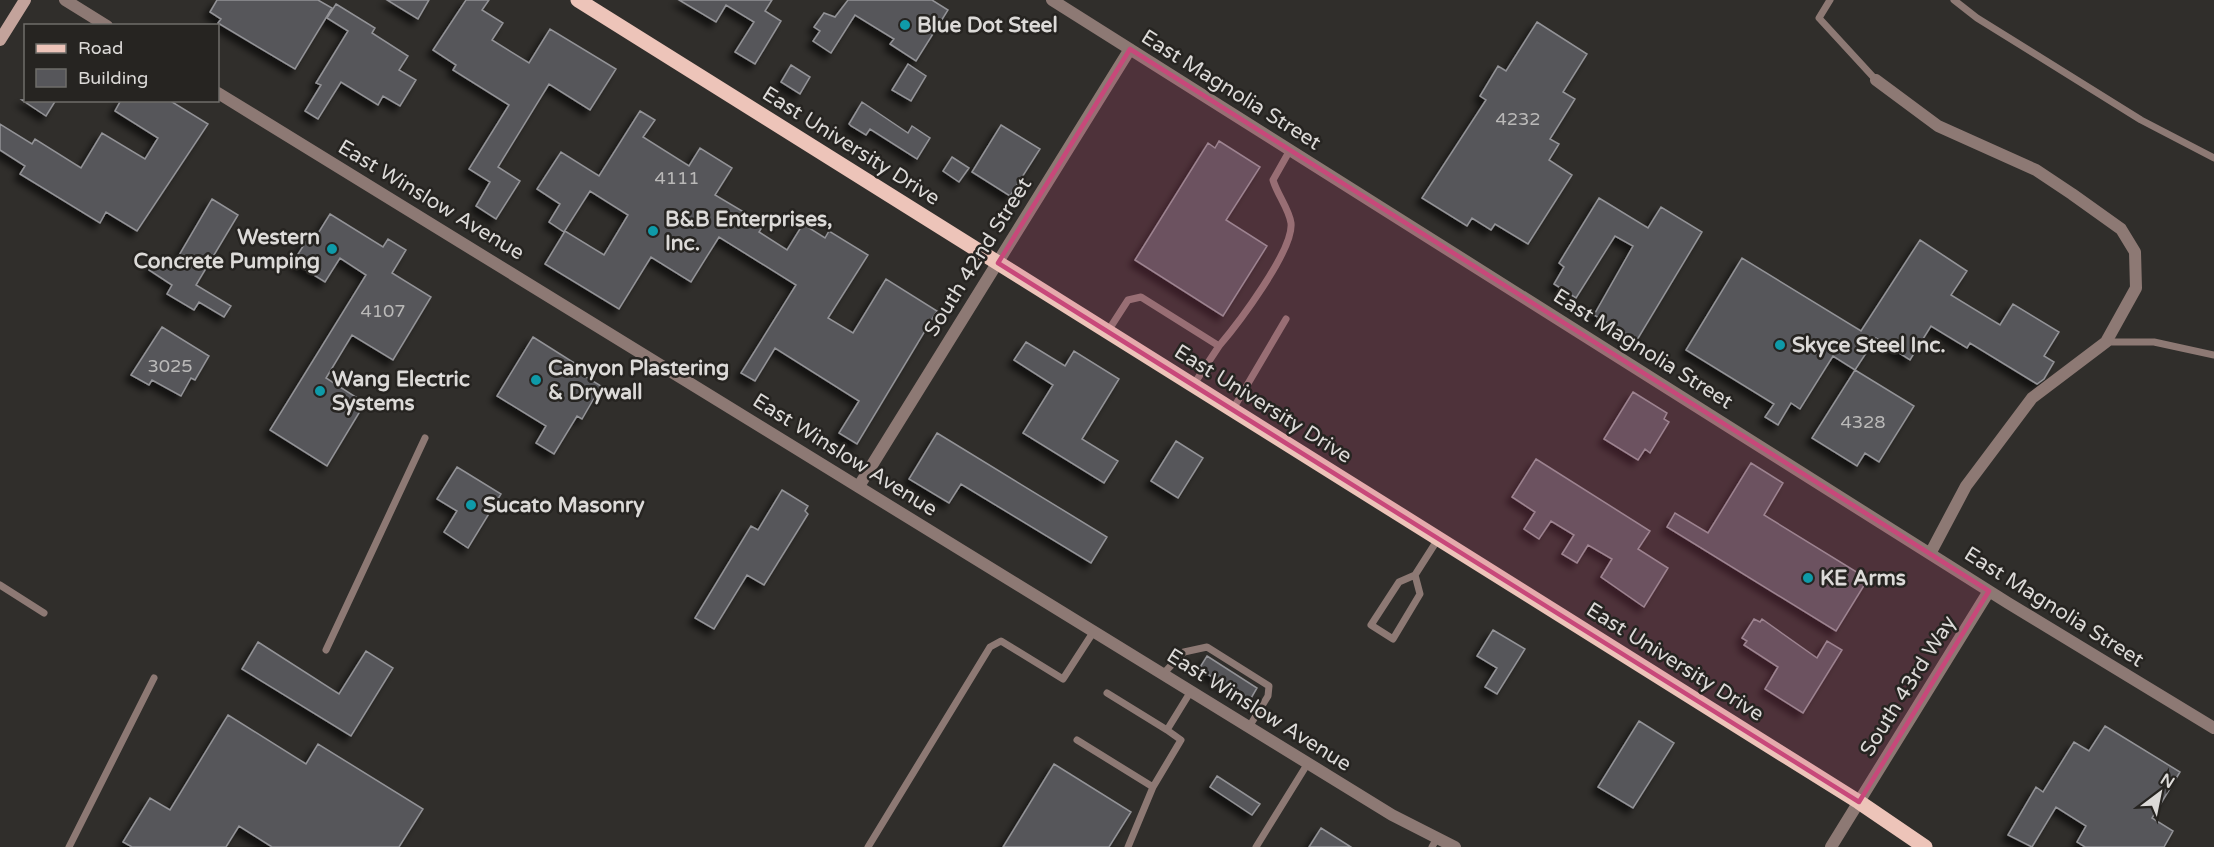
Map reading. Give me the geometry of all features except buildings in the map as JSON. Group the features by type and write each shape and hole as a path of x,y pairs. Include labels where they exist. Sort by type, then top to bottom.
{"main road":[{"path":"0,40 25,0"},
{"name":"East University Drive","path":"578,0 1859,802 1925,847"}],"street":[{"path":"65,0 104,24"},
{"name":"East Magnolia Street","path":"1052,0 1931,552 1989,591 2214,728"},
{"name":"South 42nd Street","path":"859,486 1130,49"},
{"path":"1876,80 1938,126 2036,170 2121,229 2135,252 2136,288 2106,342 2032,398 1966,486 1931,552"},
{"name":"East Winslow Avenue","path":"219,94 1434,842 1455,847"},
{"name":"South 43rd Way","path":"1831,847 1989,591"}],"lane":[{"path":"1830,0 1819,18 1876,80"},
{"path":"1954,0 1977,18 2141,120 2214,158"},
{"path":"1193,385 1219,346 1240,322 1290,240 1291,222 1273,180 1290,150"},
{"path":"1108,331 1128,300 1136,296 1219,346"},
{"path":"1233,409 1286,319"},
{"path":"2106,342 2154,342 2214,355"},
{"path":"326,650 425,438"},
{"path":"1415,575 1420,594 1393,639 1371,625 1399,582 1415,575 1438,539"},
{"path":"0,585 44,613"},
{"path":"868,847 990,647 1001,641 1063,679 1094,631"},
{"path":"1163,674 1184,652 1207,647 1259,678 1269,686 1268,696 1249,727"},
{"path":"69,847 154,678"},
{"path":"1167,730 1191,691"},
{"path":"1107,693 1181,740 1153,787 1128,847"},
{"path":"1077,740 1153,787"},
{"path":"1256,847 1308,763"}],"highlighted area":[{"path":"1130,49 1989,591 1859,802 998,263"}],"place":[{"name":"Blue Dot Steel","path":"905,25"},
{"name":"B&B Enterprises, Inc.","path":"653,231"},
{"name":"Western Concrete Pumping","path":"332,249"},
{"name":"Skyce Steel Inc.","path":"1780,345"},
{"name":"Canyon Plastering & Drywall","path":"536,380"},
{"name":"Wang Electric Systems","path":"320,391"},
{"name":"Sucato Masonry","path":"471,505"},
{"name":"KE Arms","path":"1808,578"}]}
